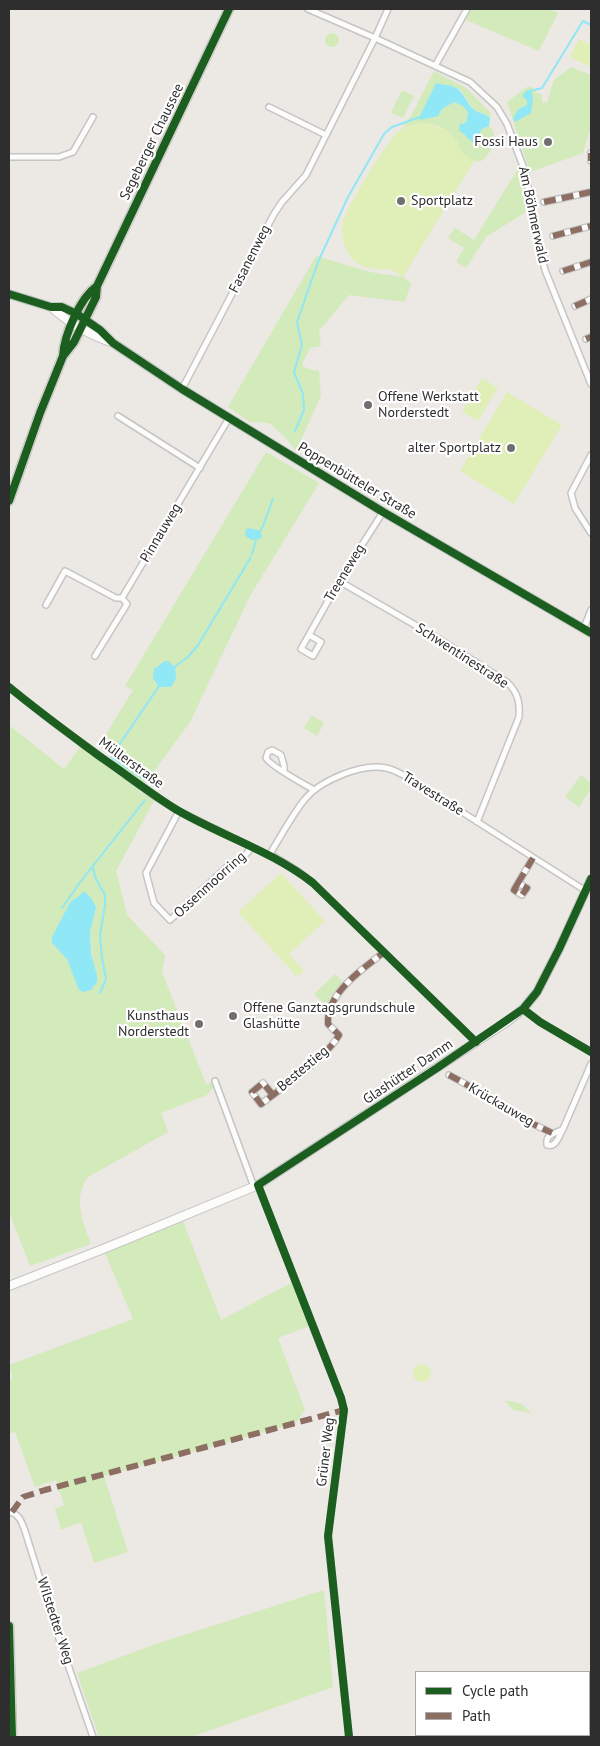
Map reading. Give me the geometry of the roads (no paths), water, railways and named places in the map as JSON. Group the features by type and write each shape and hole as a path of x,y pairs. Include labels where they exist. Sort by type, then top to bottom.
{"main road":[{"name":"Segeberger Chaussee","path":"63,356 72,347 82,328 96,298 97,286 229,9"},
{"name":"Segeberger Chaussee","path":"9,500 40,413 63,356 64,343 89,292 97,286"},
{"name":"Poppenbütteler Straße","path":"9,294 51,307 96,337 113,343"},
{"name":"Poppenbütteler Straße","path":"51,307 62,307 86,319 113,343 182,389 383,512 591,633"},
{"name":"Glashütter Damm","path":"9,1286 256,1186 476,1042 523,1009 537,992 591,879"},
{"path":"9,1626 12,1737"}],"street":[{"name":"Am Böhmerwald","path":"308,9 470,82 497,107 507,124 526,174 533,220 545,270 591,384"},
{"name":"Fasanenweg","path":"182,389 274,214 306,174 388,9"},
{"path":"435,66 467,9"},
{"path":"269,107 326,135"},
{"path":"9,157 59,157 68,155 77,148 94,117"},
{"path":"591,154 591,160"},
{"path":"544,202 591,192"},
{"path":"552,236 591,226"},
{"path":"563,271 591,262"},
{"path":"575,306 591,299"},
{"path":"118,416 200,468"},
{"name":"Pinnauweg","path":"95,656 126,604 122,598 229,418"},
{"path":"591,455 574,484 571,493 575,508 591,533"},
{"name":"Treeneweg","path":"309,635 339,581 383,512"},
{"path":"46,605 65,571 116,598 122,598"},
{"name":"Schwentinestraße","path":"339,581 441,640 507,682 514,689 519,699 520,717 477,822"},
{"path":"584,628 591,610"},
{"name":"Müllerstraße","path":"9,687 57,725 153,795 248,845"},
{"name":"Travestraße","path":"384,952 313,883 270,854 305,799 314,790 349,772 367,768 386,768 408,777 586,891"},
{"path":"284,771 314,790"},
{"name":"Ossenmoorring","path":"179,810 146,873 154,903 170,920 230,864 244,857 249,851 248,845"},
{"path":"518,883 533,858"},
{"path":"384,952 476,1042"},
{"name":"Bestestieg","path":"272,1095 305,1070 334,1043 339,1035 328,1024 328,1019 337,995 343,986 384,952"},
{"path":"523,1009 540,1022 591,1052"},
{"name":"Krückauweg","path":"449,1076 495,1100 552,1134 546,1139 548,1146 555,1144 563,1129 591,1064"},
{"path":"215,1081 256,1186"},
{"path":"552,1134 558,1133 563,1129"},
{"name":"Grüner Weg","path":"256,1186 342,1398 344,1410 328,1536 349,1737"},
{"name":"Wilstedter Weg","path":"9,1512 20,1518 25,1531 93,1737"}],"water":[{"path":"436,83 458,89 472,108 490,118 489,126 482,129 475,143 459,131 460,123 464,124 467,120 468,112 463,106 454,102 442,109 438,116 420,120 419,118"},
{"path":"531,90 533,98 531,113 515,122 513,118 519,109 527,105 527,100 522,96 526,91"},
{"path":"249,528 260,531 262,536 260,539 252,540 245,536 246,530"},
{"path":"168,661 175,667 176,679 171,687 159,687 153,678 154,669"},
{"path":"84,891 92,899 96,908 90,932 91,953 97,982 91,990 83,992 79,990 67,959 52,943 52,937 71,901"}],"waterway":[{"path":"530,91 542,88 583,21 591,25"},
{"path":"295,431 304,410 303,394 294,372 302,345 297,322 318,262 348,197 384,134 392,127 420,117"},
{"path":"260,531 273,499"},
{"path":"252,554 256,540"},
{"path":"174,667 188,657 198,645 251,557"},
{"path":"146,781 111,757 159,686"},
{"path":"62,908 145,800"},
{"path":"93,868 96,879 105,895 100,935 106,979 100,993"}],"place":[{"name":"Fossi Haus","path":"548,142"},
{"name":"Sportplatz","path":"401,201"},
{"name":"Offene Werkstatt Norderstedt","path":"368,405"},
{"name":"alter Sportplatz","path":"511,448"},
{"name":"Offene Ganztagsgrundschule Glashütte","path":"233,1016"},
{"name":"Kunsthaus Norderstedt","path":"199,1024"}]}
